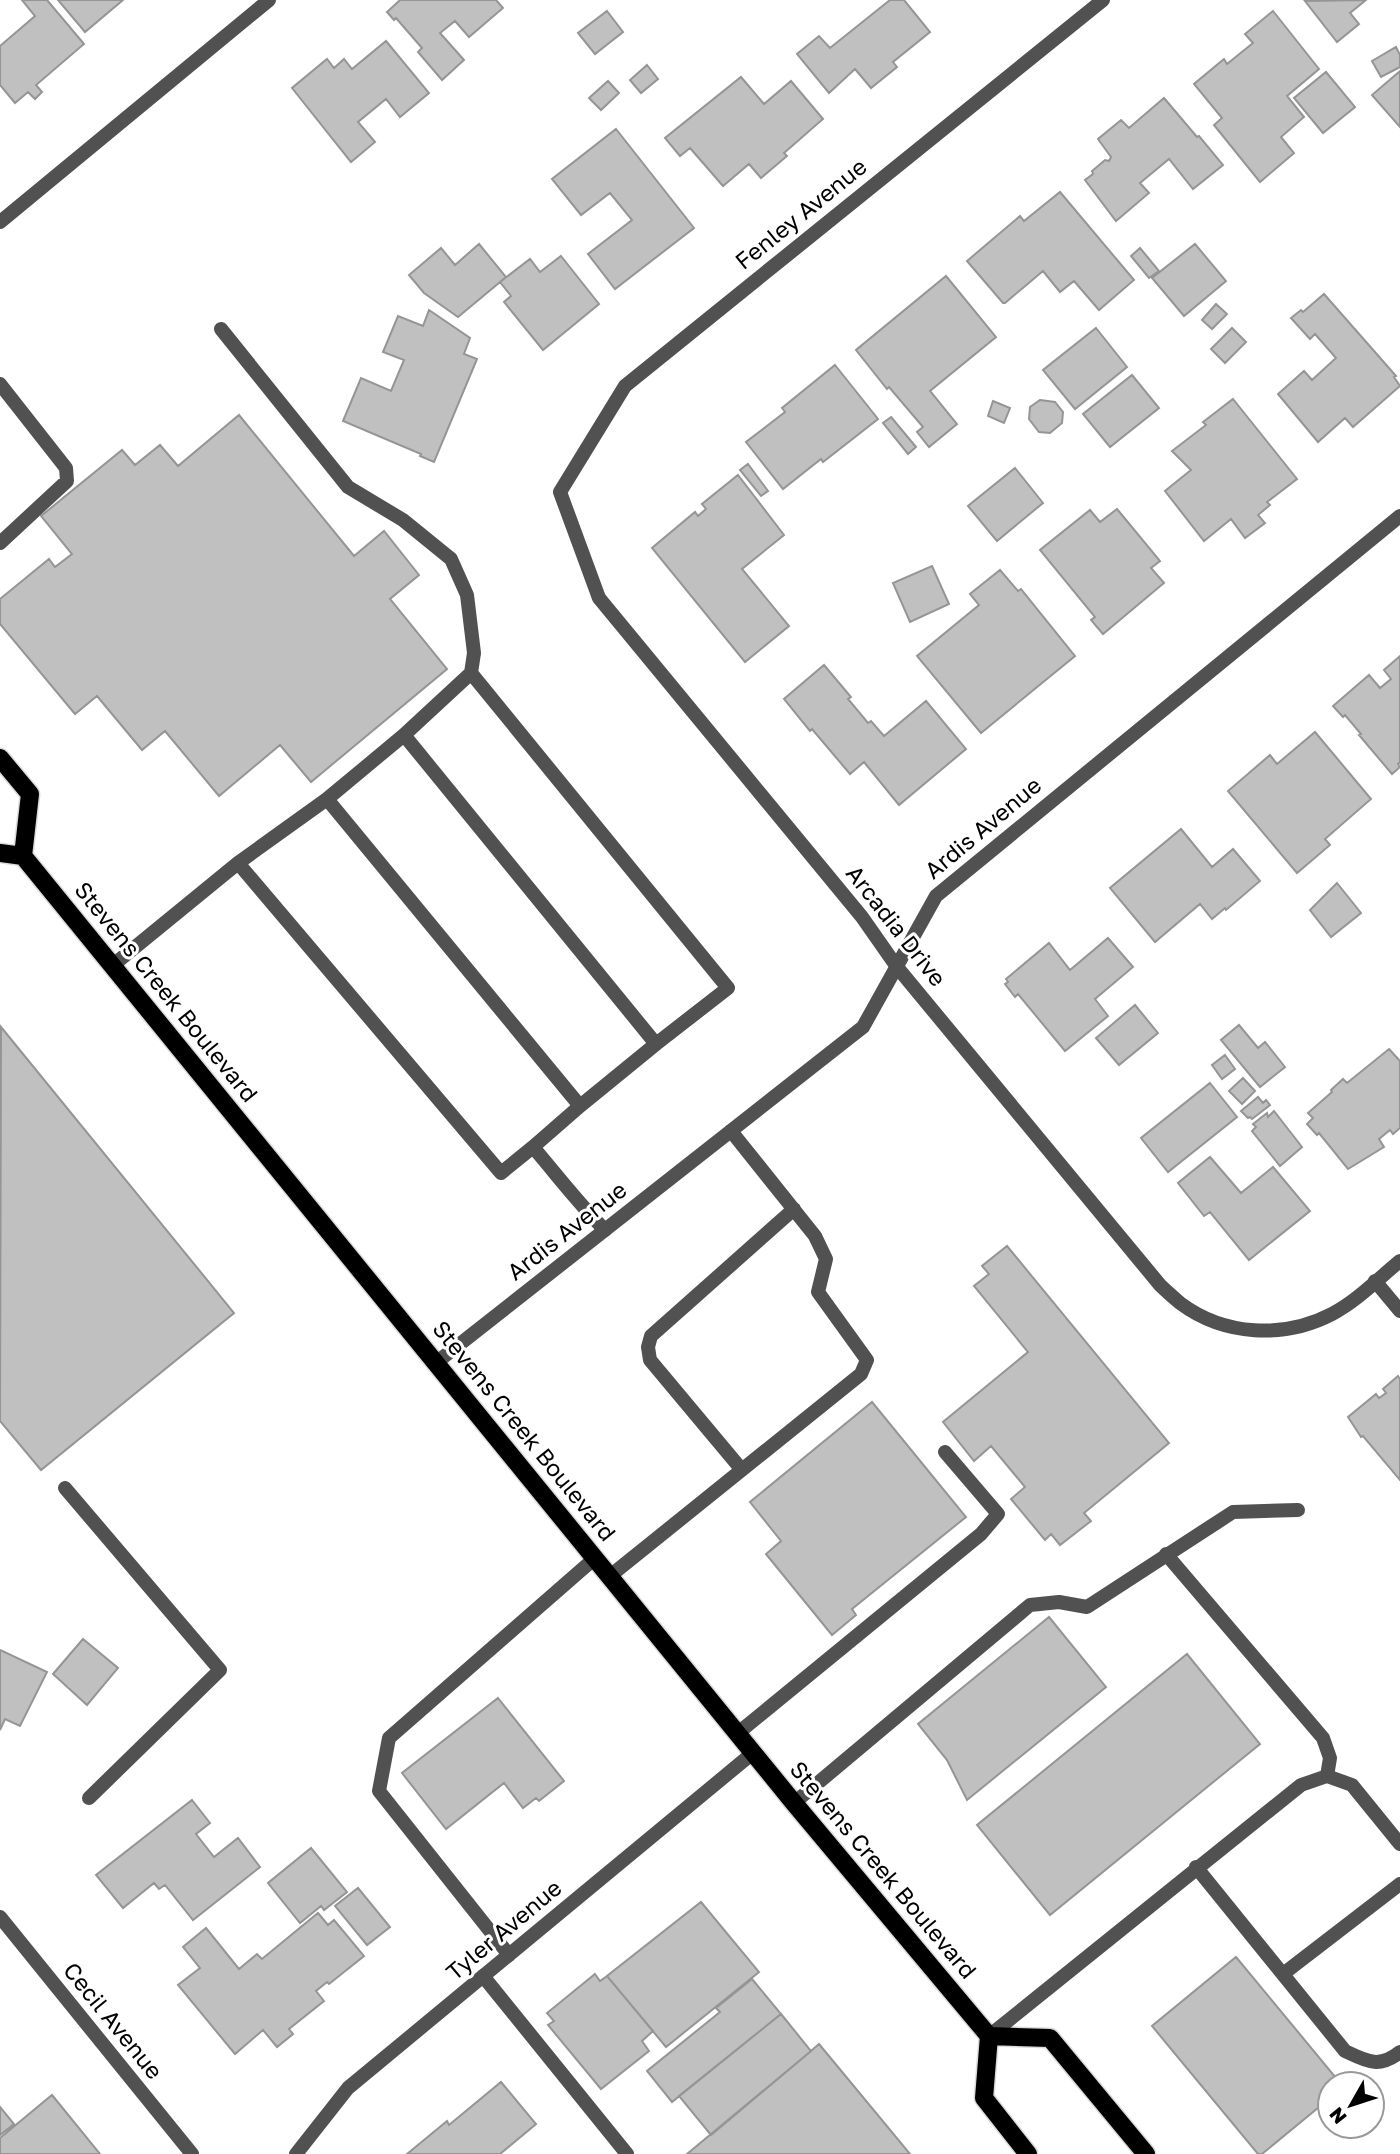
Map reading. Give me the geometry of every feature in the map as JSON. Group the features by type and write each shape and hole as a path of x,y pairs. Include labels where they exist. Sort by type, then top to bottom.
{"main road":[{"path":"0,758 30,794 23,856 0,853"},
{"name":"Stevens Creek Boulevard","path":"23,856 794,1803 989,2036"},
{"path":"1028,2154 984,2098 989,2036 1050,2038 1146,2154"}],"street":[{"path":"0,222 270,0"},
{"name":"Fenley Avenue","path":"561,492 625,386 1103,0"},
{"path":"112,966 238,863 327,799 404,736 471,673 474,653 467,595 451,559 403,520 348,487 221,329"},
{"path":"0,384 66,468 66,481 0,542"},
{"name":"Arcadia Drive","path":"561,492 599,598 862,916 897,967 1160,1284 1180,1303 1203,1317 1229,1327 1256,1331 1283,1330 1310,1324 1334,1313 1400,1261"},
{"name":"Ardis Avenue","path":"437,1362 863,1027 936,896 1400,516"},
{"path":"238,863 501,1173 728,988 471,673"},
{"path":"404,736 656,1044"},
{"path":"327,799 580,1106"},
{"path":"610,1576 861,1374 867,1360 818,1292 826,1259 815,1236 731,1131"},
{"path":"533,1147 578,1203 605,1230"},
{"path":"742,1470 650,1360 648,1348 651,1336 794,1209"},
{"path":"1375,1281 1400,1311"},
{"path":"738,1732 981,1534 998,1514 945,1452"},
{"path":"65,1488 220,1670 89,1798"},
{"path":"794,1803 1030,1605 1059,1602 1087,1607 1233,1511 1298,1510"},
{"path":"1167,1554 1323,1738 1330,1758 1327,1776"},
{"path":"509,1955 379,1791 389,1738 595,1558"},
{"name":"Tyler Avenue","path":"296,2154 348,2088 754,1752"},
{"path":"989,2036 1301,1785 1327,1776 1352,1785 1400,1844"},
{"path":"1196,1867 1345,2050 1370,2063 1391,2059 1400,2052"},
{"path":"1283,1974 1400,1884"},
{"name":"Cecil Avenue","path":"0,1917 192,2154"},
{"path":"483,1976 627,2154"}],"building":[{"path":"22,0 47,0 84,44 36,85 42,92 35,99 28,92 15,103 0,85 0,46 35,16"},
{"path":"58,0 123,0 85,32"},
{"path":"400,0 496,0 503,8 469,37 455,21 440,33 464,60 442,80 418,52 422,48 396,18 394,20 387,12"},
{"path":"890,0 904,0 930,32 893,62 897,67 871,88 855,69 829,93 797,54 819,36 830,48"},
{"path":"1366,0 1350,13 1359,24 1337,42 1305,1"},
{"path":"607,11 623,32 595,54 578,33"},
{"path":"1273,11 1319,69 1287,96 1304,117 1281,137 1294,153 1260,182 1214,125 1222,118 1194,84 1224,59 1227,64 1253,43 1245,34"},
{"path":"386,41 429,93 400,117 386,99 358,122 375,142 351,162 292,88 327,59 334,68 344,59 352,69"},
{"path":"1396,47 1400,55 1400,67 1381,77 1372,61"},
{"path":"647,65 658,79 641,93 630,80"},
{"path":"1400,71 1400,127 1372,95"},
{"path":"1326,72 1355,107 1323,133 1294,98"},
{"path":"741,77 764,104 791,81 823,119 784,153 787,156 761,178 749,164 723,186 690,148 680,156 665,138"},
{"path":"608,81 619,93 601,110 589,98"},
{"path":"1164,98 1223,165 1193,189 1169,159 1140,183 1149,193 1116,221 1085,180 1093,174 1092,171 1111,157 1098,139 1121,120 1129,128"},
{"path":"616,129 694,228 615,289 588,254 632,220 610,193 581,215 552,179"},
{"path":"1060,192 1134,280 1099,310 1074,281 1060,292 1043,271 1003,303 967,261 1020,216 1024,221"},
{"path":"479,244 506,277 458,317 424,293 409,275 441,248 455,265"},
{"path":"1195,244 1226,281 1184,316 1152,278"},
{"path":"1140,248 1159,271 1149,278 1131,256"},
{"path":"561,256 599,304 543,350 504,302 511,296 500,282 530,259 540,272"},
{"path":"946,276 996,337 930,391 957,424 929,447 917,432 923,427 889,387 887,389 856,350"},
{"path":"1324,294 1396,376 1394,377 1400,386 1353,427 1345,418 1318,442 1278,394 1304,371 1312,380 1336,358 1315,334 1310,339 1291,318 1301,310 1303,312"},
{"path":"1216,304 1227,314 1212,329 1202,320"},
{"path":"429,310 470,338 464,354 477,359 434,462 343,421 361,378 391,391 404,360 383,352 398,316 423,326"},
{"path":"1096,328 1127,367 1075,409 1043,370"},
{"path":"1232,328 1246,342 1225,363 1211,349"},
{"path":"835,365 878,419 783,489 746,442 785,412 782,408"},
{"path":"1132,375 1159,408 1110,447 1083,414"},
{"path":"1233,399 1297,479 1267,502 1270,505 1258,515 1265,523 1245,538 1231,519 1204,541 1165,491 1191,470 1172,451 1206,425 1203,422"},
{"path":"1040,400 1055,402 1063,412 1062,423 1050,433 1039,432 1029,419 1030,407"},
{"path":"993,401 1010,408 1004,423 988,416"},
{"path":"239,415 354,556 384,531 419,575 390,599 447,669 311,782 280,745 219,796 165,731 142,750 97,696 75,714 0,624 0,599 49,559 55,567 72,554 41,516 122,450 135,465 160,445 178,466"},
{"path":"891,417 916,447 908,454 883,423"},
{"path":"748,464 768,491 761,496 740,470"},
{"path":"1015,468 1043,503 997,541 968,506"},
{"path":"738,475 784,535 742,569 789,626 745,662 652,548 695,512 698,516 706,509 702,504"},
{"path":"1117,509 1160,561 1151,568 1164,583 1103,634 1091,620 1095,617 1040,550 1090,510 1100,522"},
{"path":"932,566 949,604 910,622 893,583"},
{"path":"1000,570 1018,591 1021,589 1075,656 981,733 917,656 979,605 970,594"},
{"path":"1400,656 1400,767 1392,774 1345,715 1343,717 1333,706 1369,675 1380,688 1391,679 1384,670"},
{"path":"824,665 851,697 848,699 868,723 871,721 884,736 926,701 966,749 899,805 864,762 850,774 784,699"},
{"path":"1315,732 1371,799 1325,839 1330,845 1297,873 1228,791 1270,755 1277,764"},
{"path":"1181,829 1212,867 1233,849 1260,881 1212,919 1200,904 1155,942 1110,888"},
{"path":"1337,883 1361,913 1331,937 1310,910"},
{"path":"1108,938 1133,967 1095,999 1108,1016 1065,1051 1018,994 1015,997 1005,984 1008,982 1006,979 1049,943 1070,970"},
{"path":"1135,1005 1158,1033 1119,1065 1096,1038"},
{"path":"1239,1025 1258,1048 1265,1042 1285,1067 1260,1087 1221,1040"},
{"path":"1,1027 234,1313 41,1470 0,1421"},
{"path":"1389,1049 1400,1061 1400,1128 1393,1134 1390,1130 1379,1139 1384,1147 1348,1169 1319,1133 1317,1135 1307,1124 1313,1118 1308,1113 1343,1079 1347,1083"},
{"path":"1225,1055 1235,1069 1222,1079 1212,1065"},
{"path":"1243,1078 1255,1091 1242,1104 1229,1091"},
{"path":"1210,1083 1237,1117 1168,1172 1141,1138"},
{"path":"1258,1097 1263,1103 1266,1100 1270,1105 1252,1119 1248,1118 1241,1111"},
{"path":"1274,1111 1302,1147 1280,1166 1252,1131 1256,1127 1253,1124"},
{"path":"1210,1157 1241,1193 1273,1167 1310,1211 1249,1260 1210,1212 1204,1216 1178,1183"},
{"path":"1007,1246 1169,1443 1084,1513 1091,1521 1060,1545 1051,1534 1045,1540 1011,1499 1025,1487 991,1446 974,1461 943,1422 1028,1352 974,1286 989,1274 982,1266"},
{"path":"1398,1376 1400,1480 1363,1436 1361,1437 1348,1417 1376,1394 1379,1398 1386,1393 1383,1389"},
{"path":"872,1402 966,1517 852,1609 856,1615 832,1635 766,1554 781,1541 750,1502"},
{"path":"1049,1617 1106,1687 967,1800 947,1760 918,1724"},
{"path":"83,1639 118,1668 87,1705 53,1674"},
{"path":"0,1650 47,1672 20,1726 5,1719 0,1730"},
{"path":"1187,1654 1260,1744 1050,1915 977,1825"},
{"path":"498,1698 564,1781 539,1801 536,1798 523,1808 504,1783 446,1829 402,1773"},
{"path":"192,1800 210,1823 196,1834 214,1857 238,1838 260,1867 193,1920 165,1885 159,1889 154,1883 123,1908 96,1875"},
{"path":"311,1848 347,1892 324,1910 321,1906 300,1923 268,1883"},
{"path":"358,1888 390,1927 367,1945 335,1906"},
{"path":"701,1902 759,1972 666,2047 607,1976"},
{"path":"318,1913 328,1925 334,1920 364,1956 316,1991 324,2001 289,2029 293,2034 277,2047 263,2030 235,2054 178,1985 200,1968 183,1947 206,1928 239,1969 257,1954 262,1959"},
{"path":"1236,1957 1329,2070 1316,2070 1316,2110 1262,2154 1258,2154 1152,2026"},
{"path":"595,1974 600,1981 607,1976 653,2031 642,2041 649,2051 601,2089 548,2025 554,2021 547,2013"},
{"path":"752,1979 781,2014 672,2102 647,2071 720,2012 716,2008"},
{"path":"781,2014 811,2051 711,2135 679,2096"},
{"path":"819,2044 910,2154 687,2154 811,2051"},
{"path":"501,2082 536,2124 500,2154 407,2154 447,2121 449,2125"},
{"path":"52,2095 100,2154 0,2154 0,2138"},
{"path":"0,2107 14,2124 0,2135"}]}
